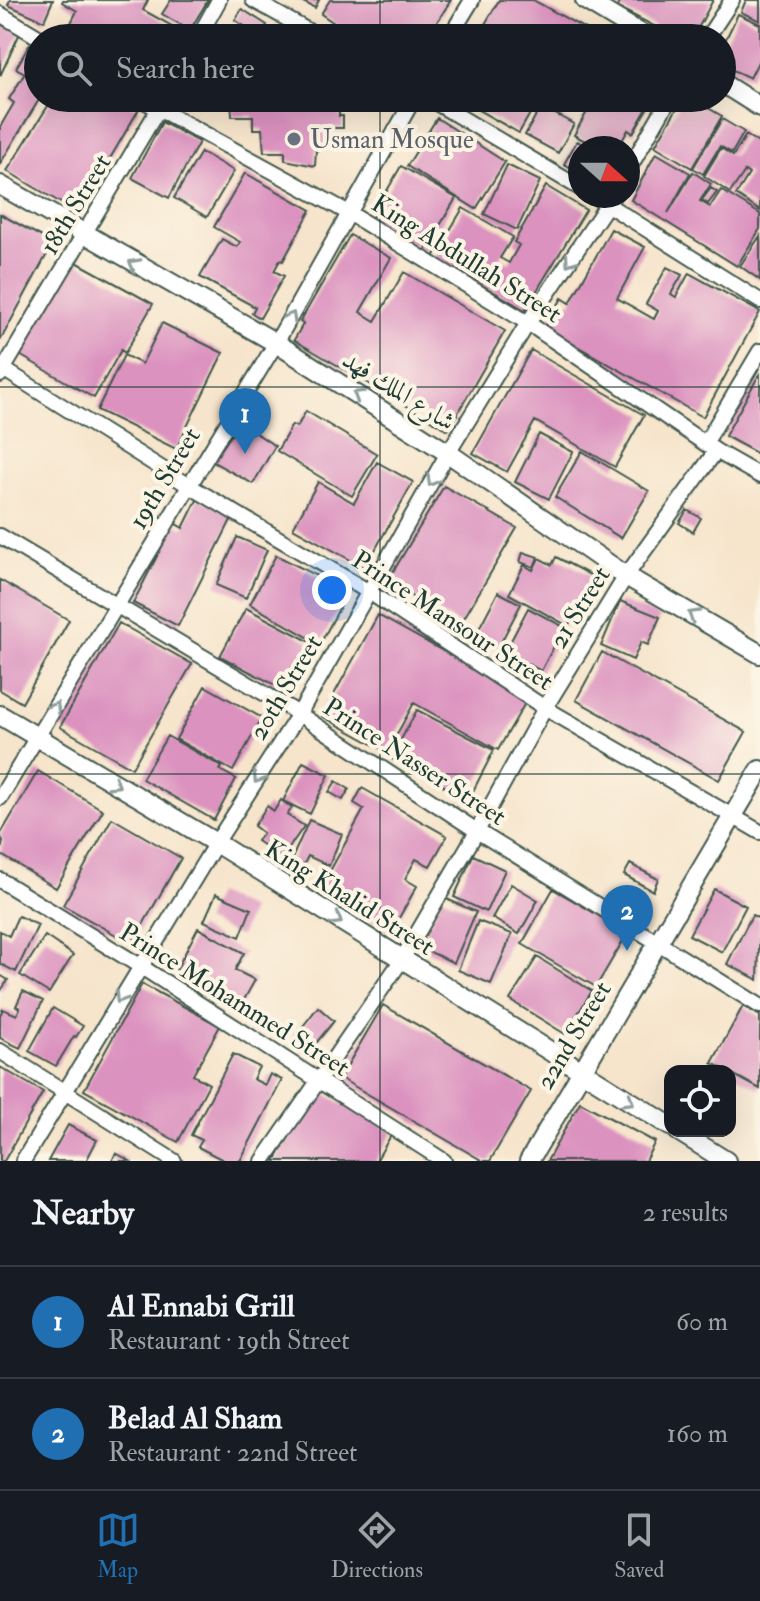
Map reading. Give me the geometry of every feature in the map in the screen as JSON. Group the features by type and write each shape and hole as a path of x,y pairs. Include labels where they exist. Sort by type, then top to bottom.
{"street":[{"path":"206,24 219,0"},
{"path":"253,0 296,24"},
{"path":"457,24 472,0"},
{"path":"585,0 625,24"},
{"path":"716,24 732,0"},
{"path":"0,14 24,28"},
{"path":"736,92 760,107"},
{"name":"18th Street","path":"1,370 157,112"},
{"name":"King Abdullah Street","path":"176,112 528,323 760,476"},
{"name":"19th Street","path":"0,798 276,343 406,112"},
{"path":"452,112 568,181"},
{"path":"640,149 662,112"},
{"name":"شارع الملك فهد","path":"0,185 84,236 276,343 448,453 626,576 760,654"},
{"name":"20th Street","path":"23,1161 140,966 299,714 448,453 528,323 605,208"},
{"path":"622,208 760,301"},
{"name":"21 Street","path":"263,1161 401,961 545,708 711,446 760,351"},
{"name":"Prince Mansour Street","path":"1,370 369,592 545,708 760,832"},
{"name":"Prince Nasser Street","path":"0,536 299,714 477,831 760,1006"},
{"name":"King Khalid Street","path":"0,715 216,843 664,1122"},
{"name":"22nd Street","path":"529,1161 760,770"},
{"name":"Prince Mohammed Street","path":"0,880 444,1161"},
{"path":"0,1051 174,1161"},
{"path":"688,1137 726,1161"}],"building":[{"path":"10,0 53,0 44,21 8,5"},
{"path":"148,0 143,10 168,24 72,24 77,11 62,2"},
{"path":"171,0 208,0 194,24 180,24 162,14"},
{"path":"299,0 319,0 315,8"},
{"path":"330,0 451,0 436,24 336,24 321,14"},
{"path":"499,0 533,0 576,24 485,24"},
{"path":"621,0 713,0 700,24 650,24 617,7"},
{"path":"746,0 760,0 760,21 741,12"},
{"path":"242,9 265,24 241,24 235,20"},
{"path":"738,14 760,24 760,58 750,78 736,72 736,24 733,24"},
{"path":"0,24 20,33 0,76"},
{"path":"24,54 24,72 16,68"},
{"path":"24,75 24,112 32,112 0,164 0,127 14,103 9,99"},
{"path":"44,112 137,112 78,213 7,171"},
{"name":"Usman Mosque","path":"232,112 339,112 339,116 343,116 343,128 324,128 326,149 316,150 315,166 285,160 285,152 264,152 262,129 253,129 253,116 232,116"},
{"path":"482,112 531,112 519,133"},
{"path":"538,112 552,112 574,124 558,153 525,135"},
{"path":"587,112 645,112 633,133 628,130 625,136 576,136"},
{"path":"675,112 715,112 722,116 692,168 655,146"},
{"path":"437,118 505,162 476,209 407,166"},
{"path":"722,119 744,132 732,153 720,146 703,174 693,168"},
{"path":"162,122 199,142 169,198 132,178"},
{"path":"746,135 760,144 760,211 736,195 749,174 745,171 730,193 704,176 721,148 733,156"},
{"path":"201,152 234,171 207,217 174,198"},
{"path":"656,153 690,173 668,213 693,172 711,184 700,201 710,207 721,190 760,214 760,229 737,266 640,206 640,183"},
{"path":"507,165 540,181 517,230 484,214"},
{"path":"401,166 456,198 425,251 371,219"},
{"path":"245,173 311,210 283,261 280,260 274,271 284,276 260,318 252,313 255,307 200,277 222,239 237,247 240,242 214,227"},
{"path":"546,186 568,199 568,208 586,210 525,310 434,257 463,208 513,237 500,258 509,263 519,245 514,242"},
{"path":"711,188 717,192 708,204 702,200"},
{"path":"0,214 53,243 0,341"},
{"path":"611,229 645,247 617,298 654,319 658,311 646,304 667,267 682,275 671,294 676,297 689,273 760,312 703,417 545,328 562,298 570,303"},
{"path":"350,235 391,258 360,312 375,321 404,272 505,331 448,430 294,340 303,324 300,322"},
{"path":"760,236 760,280 740,266"},
{"path":"71,259 153,304 125,353 121,350 94,398 18,354"},
{"path":"162,323 223,353 176,449 97,410 124,355 142,364"},
{"path":"531,350 644,415 615,467 535,421 507,472 473,453"},
{"path":"760,373 760,455 725,436"},
{"path":"306,411 377,454 352,496 277,451 292,425 297,427"},
{"path":"240,422 275,446 253,484 213,462"},
{"path":"539,434 573,452 549,499 515,482"},
{"path":"582,451 649,491 621,538 555,497"},
{"path":"377,462 413,482 365,568 293,528 318,482 354,503"},
{"path":"444,486 517,528 460,625 387,582"},
{"path":"198,498 233,516 178,626 133,603 174,523 183,528"},
{"path":"687,510 701,518 693,532 679,523"},
{"path":"237,537 267,550 246,598 216,585"},
{"path":"523,552 538,557 534,567 520,562"},
{"path":"276,555 348,592 320,644 250,604"},
{"path":"556,557 594,577 568,626 509,594 524,565 533,570 539,558 552,565"},
{"path":"0,580 69,620 22,703 0,690"},
{"path":"498,592 521,604 498,648 475,636"},
{"path":"620,601 660,617 648,645 641,642 633,660 601,646"},
{"path":"246,608 318,646 292,694 220,656"},
{"path":"528,608 564,627 541,671 505,652"},
{"path":"378,615 528,698 498,750 414,703 387,752 322,716"},
{"path":"119,623 192,664 132,768 60,727"},
{"path":"602,652 746,732 719,780 576,700"},
{"path":"205,686 262,718 233,771 176,739"},
{"path":"417,710 494,750 469,799 391,758"},
{"path":"167,736 222,767 220,770 236,779 214,820 142,779"},
{"path":"303,762 329,775 310,814 283,801"},
{"path":"38,771 103,810 56,888 0,854 3,842 0,835"},
{"path":"336,781 349,789 343,800 329,792"},
{"path":"362,788 447,836 430,866 416,859 405,879 417,886 391,932 319,891 364,809 354,803"},
{"path":"281,800 292,808 287,815 304,826 282,858 257,841 263,833 254,826 267,806 274,811"},
{"path":"112,818 181,858 132,944 63,905"},
{"path":"309,820 342,834 329,866 308,856 301,870 289,865"},
{"path":"473,855 505,870 486,912 454,897"},
{"path":"630,864 658,879 653,891 624,875"},
{"path":"511,884 538,900 519,934 492,918"},
{"path":"553,889 628,932 596,987 522,944"},
{"path":"714,889 746,906 722,952 689,935"},
{"path":"216,894 251,909 240,937 204,921"},
{"path":"442,897 476,912 454,963 419,947"},
{"path":"752,915 760,919 758,980 727,964"},
{"path":"18,916 38,925 16,972 0,964 0,931 9,936"},
{"path":"478,921 512,934 491,984 458,970"},
{"path":"198,928 244,953 235,970 255,980 240,1007 175,972"},
{"path":"45,936 73,955 49,993 20,975"},
{"path":"537,957 592,991 565,1034 510,1000"},
{"path":"0,975 8,980 0,992"},
{"path":"142,984 220,1026 193,1075 209,1084 178,1142 84,1090"},
{"path":"23,991 43,1001 20,1048 0,1038 0,1015 3,1009 17,1015 20,1008 16,1006"},
{"path":"383,1005 531,1091 490,1161 483,1161 340,1078"},
{"path":"743,1006 760,1016 760,1089 736,1076 736,1065 712,1063"},
{"path":"318,1007 334,1021 312,1048 296,1035"},
{"path":"53,1008 83,1026 56,1066 29,1051"},
{"path":"233,1054 259,1067 253,1079 265,1085 270,1074 282,1080 240,1161 225,1161 198,1147 202,1140 191,1135"},
{"path":"0,1067 43,1092 4,1161 0,1161"},
{"path":"316,1089 393,1132 376,1161 275,1161"},
{"path":"580,1102 655,1142 645,1161 547,1161"},
{"path":"68,1125 97,1140 86,1161 48,1161"},
{"path":"116,1153 130,1161 112,1161"}],"place":[{"name":"Usman Mosque","path":"294,139"},
{"name":"Al Ennabi Grill","path":"245,454"},
{"name":"Belad Al Sham","path":"627,951"}]}
